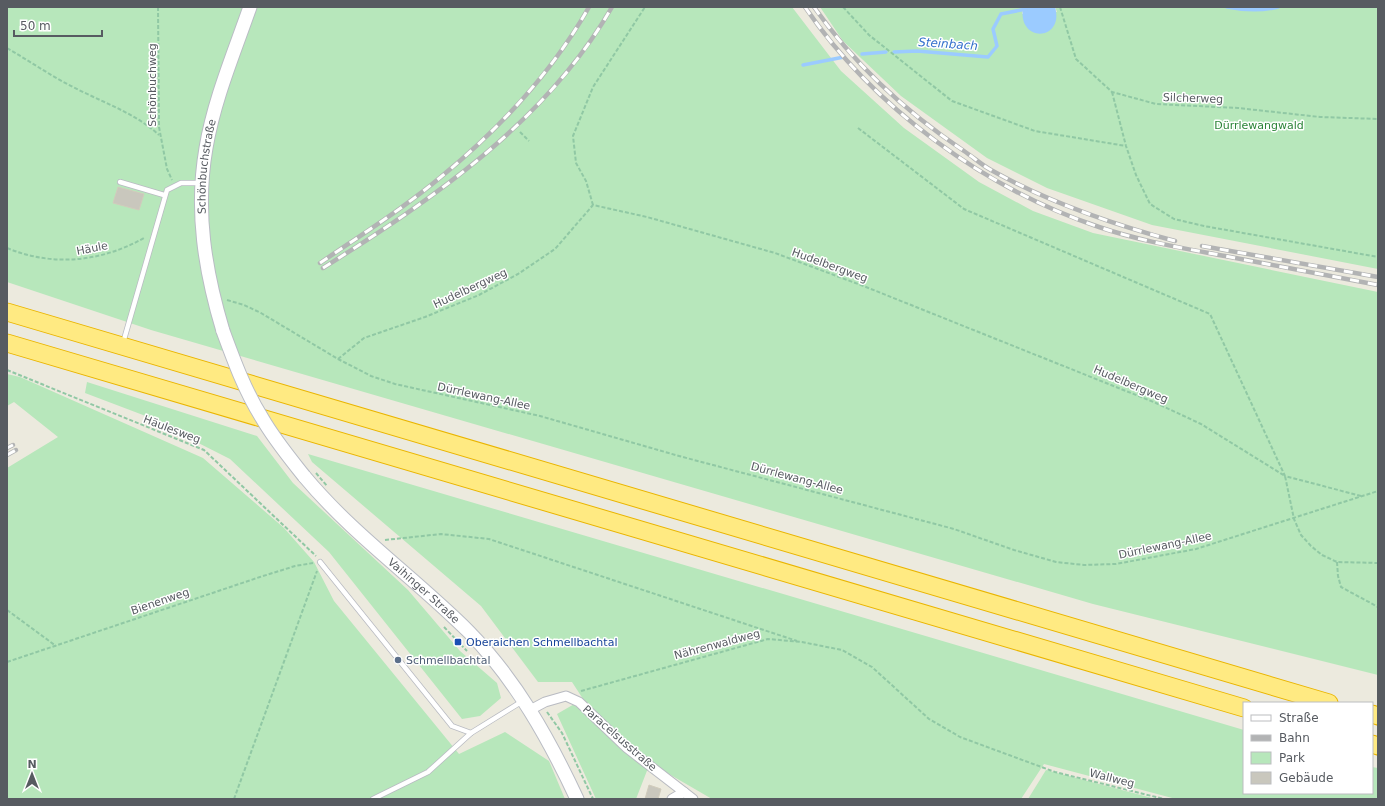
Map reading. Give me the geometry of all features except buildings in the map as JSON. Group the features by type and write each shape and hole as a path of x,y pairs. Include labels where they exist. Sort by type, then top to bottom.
{"highway":[{"path":"7,312 1327,702"},
{"path":"7,343 1243,708"}],"main road":[{"name":"Schönbuchstraße","path":"250,7 214,114 206,148 202,183 201,211 204,251 208,276 223,331 237,369 254,405 279,445 308,472"},
{"name":"Vaihinger Straße","path":"308,472 342,518 468,632 498,664 531,705 577,799"}],"street":[{"path":"531,705 566,696"},
{"name":"Paracelsusstraße","path":"566,696 579,702 627,748 693,799"},
{"path":"672,799 684,792"}],"lane":[{"path":"120,182 164,195"},
{"path":"122,346 164,195 167,190 175,185 202,183"},
{"path":"320,562 452,726 471,733"},
{"path":"373,799 428,772 471,733 531,705"}],"path":[{"name":"Schönbuchweg","path":"158,7 160,136 167,169 175,185"},
{"path":"593,205 586,182 576,163 573,136 593,87 644,7"},
{"path":"844,7 869,35 952,101 1035,131 1126,146"},
{"name":"Silcherweg","path":"1060,7 1076,59 1112,92 1156,104 1238,108 1320,117 1378,119"},
{"path":"7,48 78,90 130,113 149,126 160,136"},
{"path":"1112,92 1126,146 1136,175 1150,204 1174,219 1204,226 1378,257"},
{"path":"858,128 964,208 1210,314 1285,476 1294,519 1301,535 1322,555 1337,562 1378,563"},
{"path":"520,132 529,141"},
{"name":"Hudelbergweg","path":"338,359 364,338 425,317 479,295 518,274 555,249 593,205 647,217 775,253 874,290 1156,403 1201,424 1285,476 1362,496"},
{"name":"Häule","path":"7,248 33,255 81,260 120,250 153,234"},
{"name":"Dürrlewang-Allee","path":"224,300 244,305 261,313 338,359 371,376 395,384 540,416 679,456 954,529 1014,550 1056,562 1084,565 1140,560 1196,549 1378,491"},
{"name":"Häulesweg","path":"7,370 204,450 311,550 320,562"},
{"path":"308,472 327,486"},
{"path":"385,540 441,534 489,539 802,642"},
{"path":"234,799 320,562"},
{"name":"Bienenweg","path":"7,662 260,577 295,566 320,562"},
{"path":"1337,562 1338,576 1341,587 1378,607"},
{"path":"7,610 56,646"},
{"path":"444,627 467,650"},
{"name":"Nährenwaldweg","path":"566,696 668,665 768,639 802,642 842,650 872,667 930,719 960,737 1055,772"},
{"path":"531,705 562,733 593,799"},
{"name":"Wallweg","path":"1055,772 1164,799"}],"green space":[{"path":"7,7 792,7 841,71 904,128 979,182 1033,211 1093,233 1378,292 1378,675 1093,604 151,330 7,282"},
{"name":"Dürrlewangwald","path":"820,7 1023,7 1022,14 1057,12 1055,7 1378,7 1378,269 1152,225 1047,188 987,158 901,96 843,41"},
{"path":"7,374 20,377 203,458 284,528 314,562 334,601 459,754 505,732 549,761 565,799 7,799 7,468 58,437 14,402 7,406"},
{"path":"87,382 257,436 293,483 408,590 460,651 497,683 501,698 480,716 462,719 329,552 230,459 143,415 85,393"},
{"path":"308,454 1243,730 1243,794 1373,794 1373,767 1378,768 1378,799 1176,799 1044,764 1021,799 712,799 650,763 636,799 596,799 557,714 583,699 572,682 538,682 481,606 312,462"},
{"path":"1046,770 1156,799 1028,799"}],"water":[{"path":"1023,7 1055,7 1056,18 1053,27 1048,32 1040,34 1033,32 1027,27 1023,19"}],"waterway":[{"name":"Steinbach","path":"1227,7 1252,10 1278,7"},
{"name":"Steinbach","path":"894,52 917,51 988,57 997,46 993,29 1001,14 1026,9"},
{"name":"Steinbach","path":"862,54 886,52"},
{"name":"Steinbach","path":"803,65 844,57"}],"railway":[{"path":"320,263 413,199 484,139 542,76 575,31 589,7"},
{"path":"323,268 364,242 445,185 484,155 521,122 554,87 585,48 612,7"},
{"path":"805,7 832,44 898,111 935,140 974,167 1015,191 1056,211 1099,227 1146,240 1378,285"},
{"path":"814,7 846,48 882,86 922,120 988,168 1035,192 1104,220 1175,241"},
{"path":"1202,246 1378,277"},
{"path":"7,448 13,445"},
{"path":"7,455 16,450"}],"place":[{"name":"Oberaichen Schmellbachtal","path":"458,642"},
{"name":"Schmellbachtal","path":"398,660"}]}
